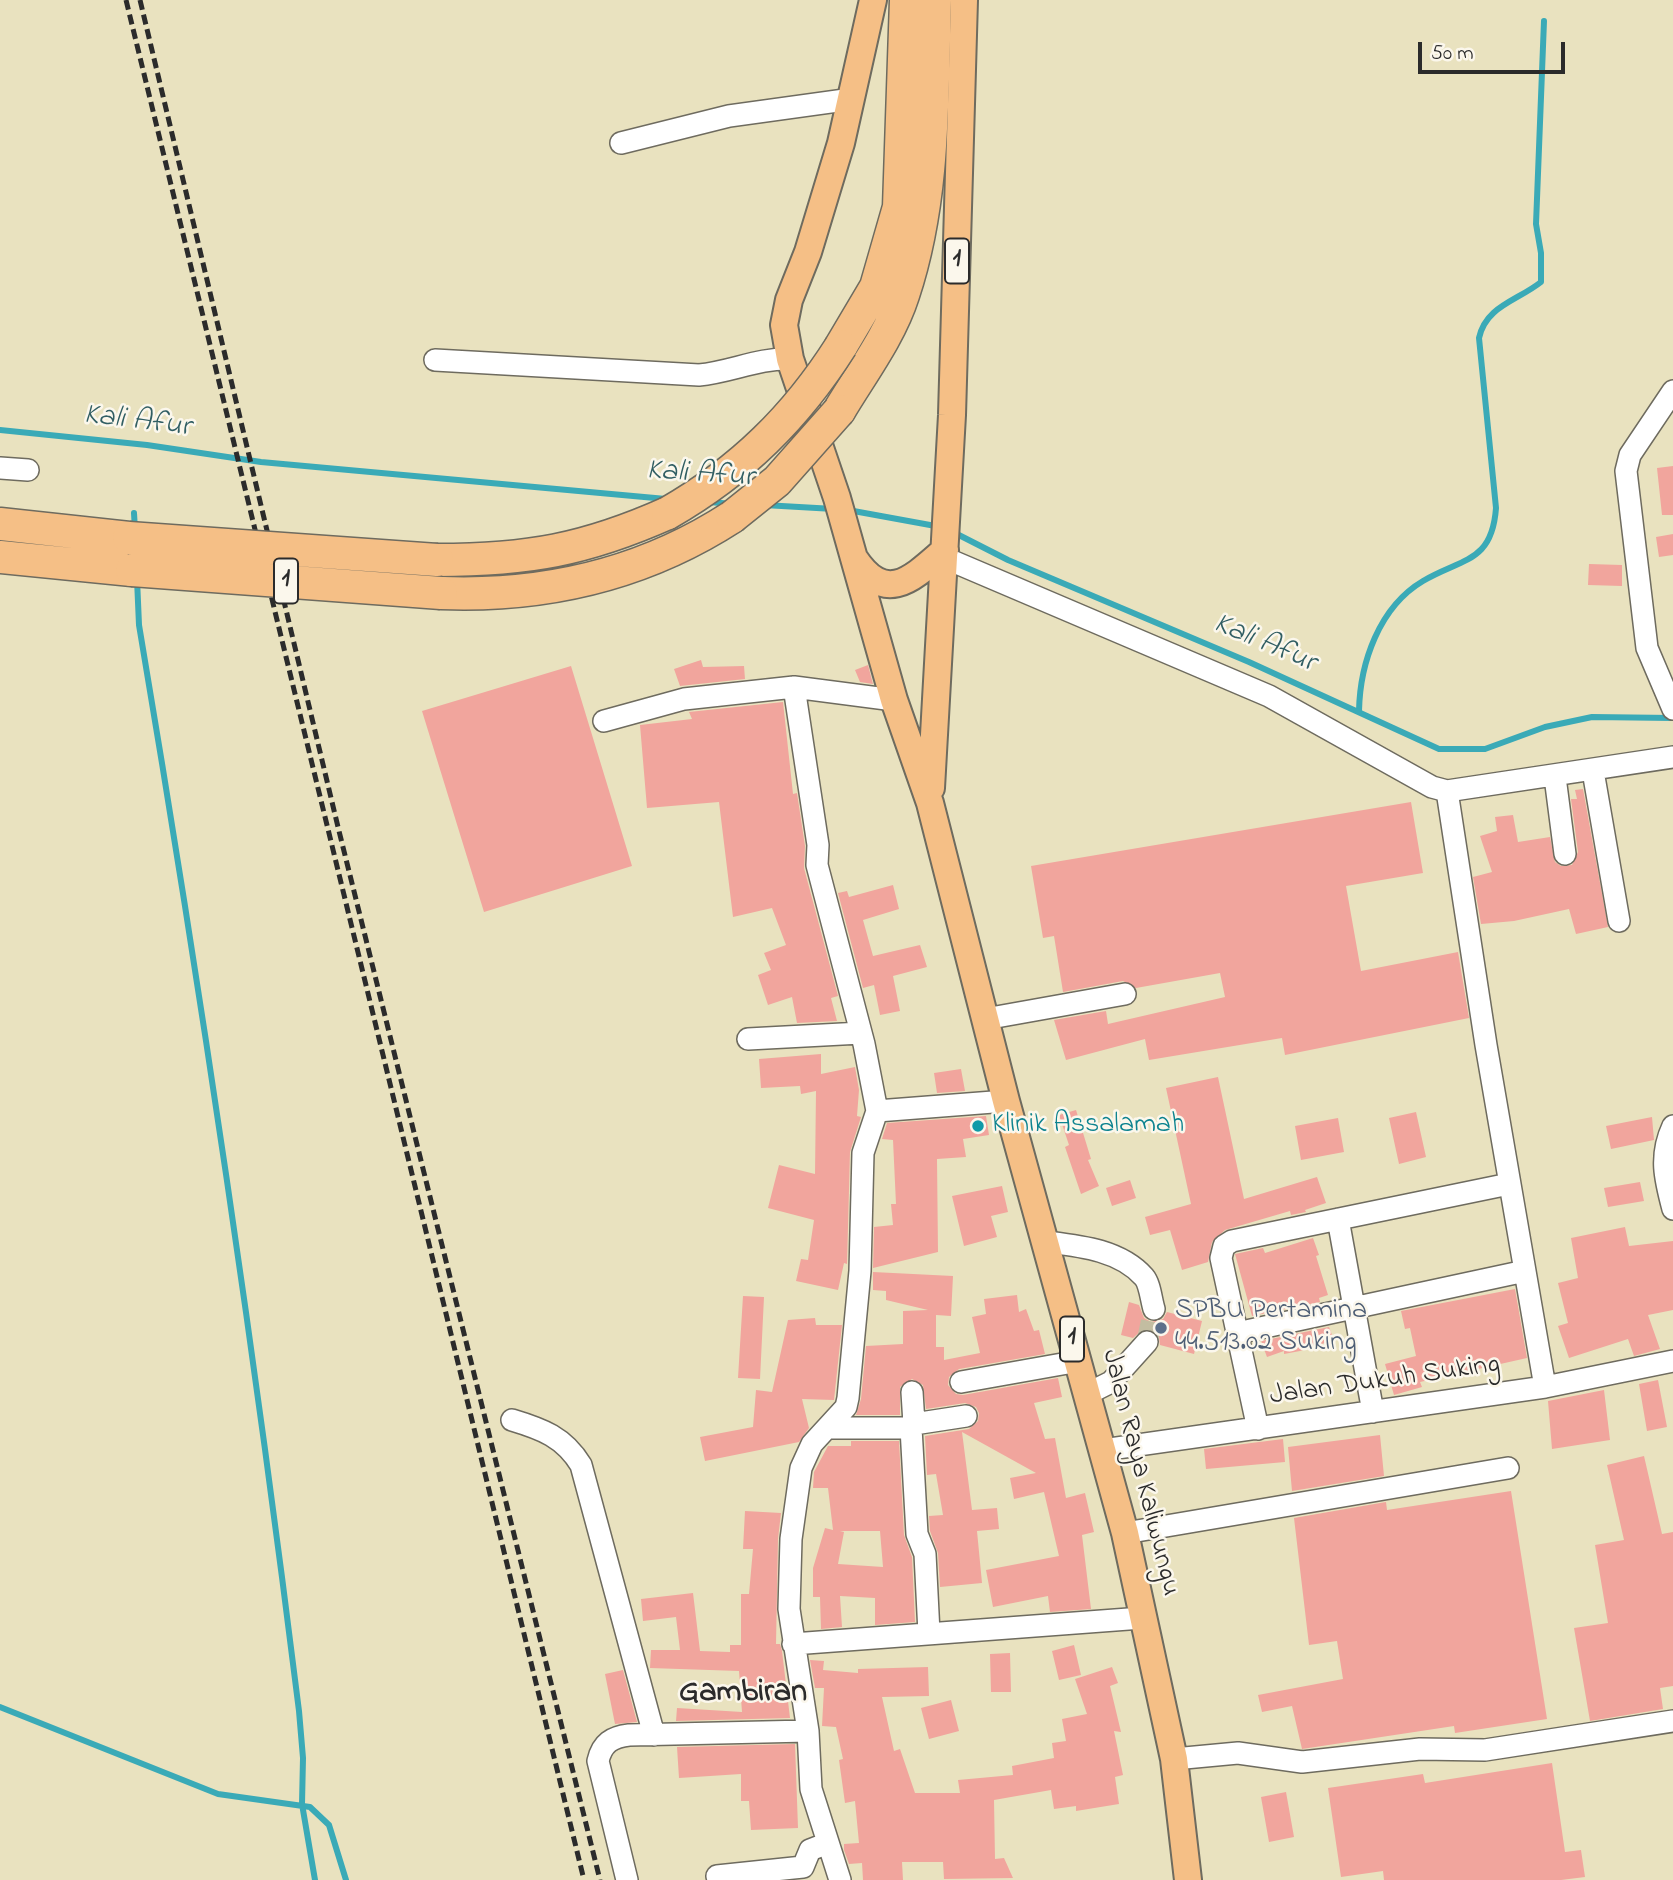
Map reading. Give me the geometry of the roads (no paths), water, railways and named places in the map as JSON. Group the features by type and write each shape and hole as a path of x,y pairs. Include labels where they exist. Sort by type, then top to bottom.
{"highway":[{"name":"1","path":"0,524 129,538 436,561 497,560 541,555 589,544 668,513 709,490 766,443 814,390 876,287 899,207 906,0"},
{"name":"1","path":"0,557 132,570 479,594 540,590 586,582 704,535 732,517 776,481 839,411 883,338 903,297 918,241 930,169 935,0"}],"main road":[{"name":"1","path":"873,0 852,99 808,252 789,300 783,325 790,359 837,498 894,699 930,803"},
{"name":"1","path":"930,803 945,543 964,0"},
{"path":"853,556 865,573 878,583 895,585 913,579 945,543"},
{"name":"Jalan Raya Kaliwungu","path":"930,803 1006,1101 1125,1533 1174,1759 1188,1880"}],"street":[{"path":"621,143 730,116 852,99"},
{"path":"435,360 699,375 730,372 768,359 790,359"},
{"path":"1673,391 1630,455 1626,471 1647,648 1673,709"},
{"path":"0,468 28,470"},
{"path":"945,543 1269,696 1432,787 1447,791 1555,777 1673,757"},
{"path":"794,687 818,845 817,865 861,1033 877,1111 863,1153 860,1271 848,1398 846,1407 806,1454 796,1488 790,1562 793,1644 808,1731 811,1789 840,1880"},
{"path":"604,722 684,699 794,687 894,699"},
{"path":"1593,771 1619,921"},
{"path":"1555,777 1565,854"},
{"path":"1447,791 1509,1184 1545,1387"},
{"path":"985,1019 1125,995"},
{"path":"748,1039 861,1033"},
{"path":"877,1111 1006,1101"},
{"path":"1673,1126 1666,1143 1663,1173 1673,1209"},
{"path":"1258,1429 1221,1258 1224,1246 1232,1241 1509,1184"},
{"path":"1338,1219 1373,1412"},
{"path":"1046,1242 1107,1253 1128,1265 1145,1279 1154,1309"},
{"path":"1237,1333 1525,1271"},
{"path":"1087,1394 1111,1382 1147,1342"},
{"path":"961,1382 1079,1361"},
{"name":"Jalan Dukuh Suking","path":"1103,1450 1545,1387 1673,1361"},
{"path":"912,1392 917,1534 925,1554 929,1633"},
{"path":"827,1428 912,1426 966,1416"},
{"path":"512,1420 557,1437 571,1448 582,1465 654,1735"},
{"path":"1125,1533 1508,1468"},
{"path":"793,1644 1142,1618"},
{"path":"1174,1759 1238,1753 1302,1762 1420,1749 1485,1749 1673,1721"},
{"path":"627,1880 598,1761 600,1751 610,1740 629,1735 808,1731"},
{"path":"717,1876 803,1867 810,1850 828,1843"}],"waterway":[{"path":"1359,711 1363,674 1375,638 1384,621 1408,592 1423,581 1473,556 1488,539 1493,526 1496,508 1479,338 1488,318 1495,311 1541,282 1541,253 1536,224 1544,21"},
{"name":"Kali Afur","path":"0,430 147,445 261,462 666,499"},
{"name":"Kali Afur","path":"709,502 733,504"},
{"name":"Kali Afur","path":"764,505 834,509"},
{"name":"Kali Afur","path":"848,510 941,527"},
{"path":"134,513 135,530"},
{"name":"Kali Afur","path":"951,531 1008,560 1249,662 1439,749 1485,749 1545,727 1592,717 1673,718"},
{"path":"137,579 139,625 205,1032 264,1439 299,1711 303,1758 302,1804 315,1880"},
{"path":"0,1707 218,1794 310,1807 329,1825 346,1880"}],"tunnel":[{"path":"1147,1342 1154,1309"}],"railway":[{"path":"126,0 584,1880"},
{"path":"140,0 338,827 600,1880"}],"place":[{"name":"Klinik Assalamah","path":"978,1126"},
{"name":"SPBU Pertamina 44.513.02 Suking","path":"1161,1328"}],"district":[{"name":"Gambiran","path":"743,1695"}]}
